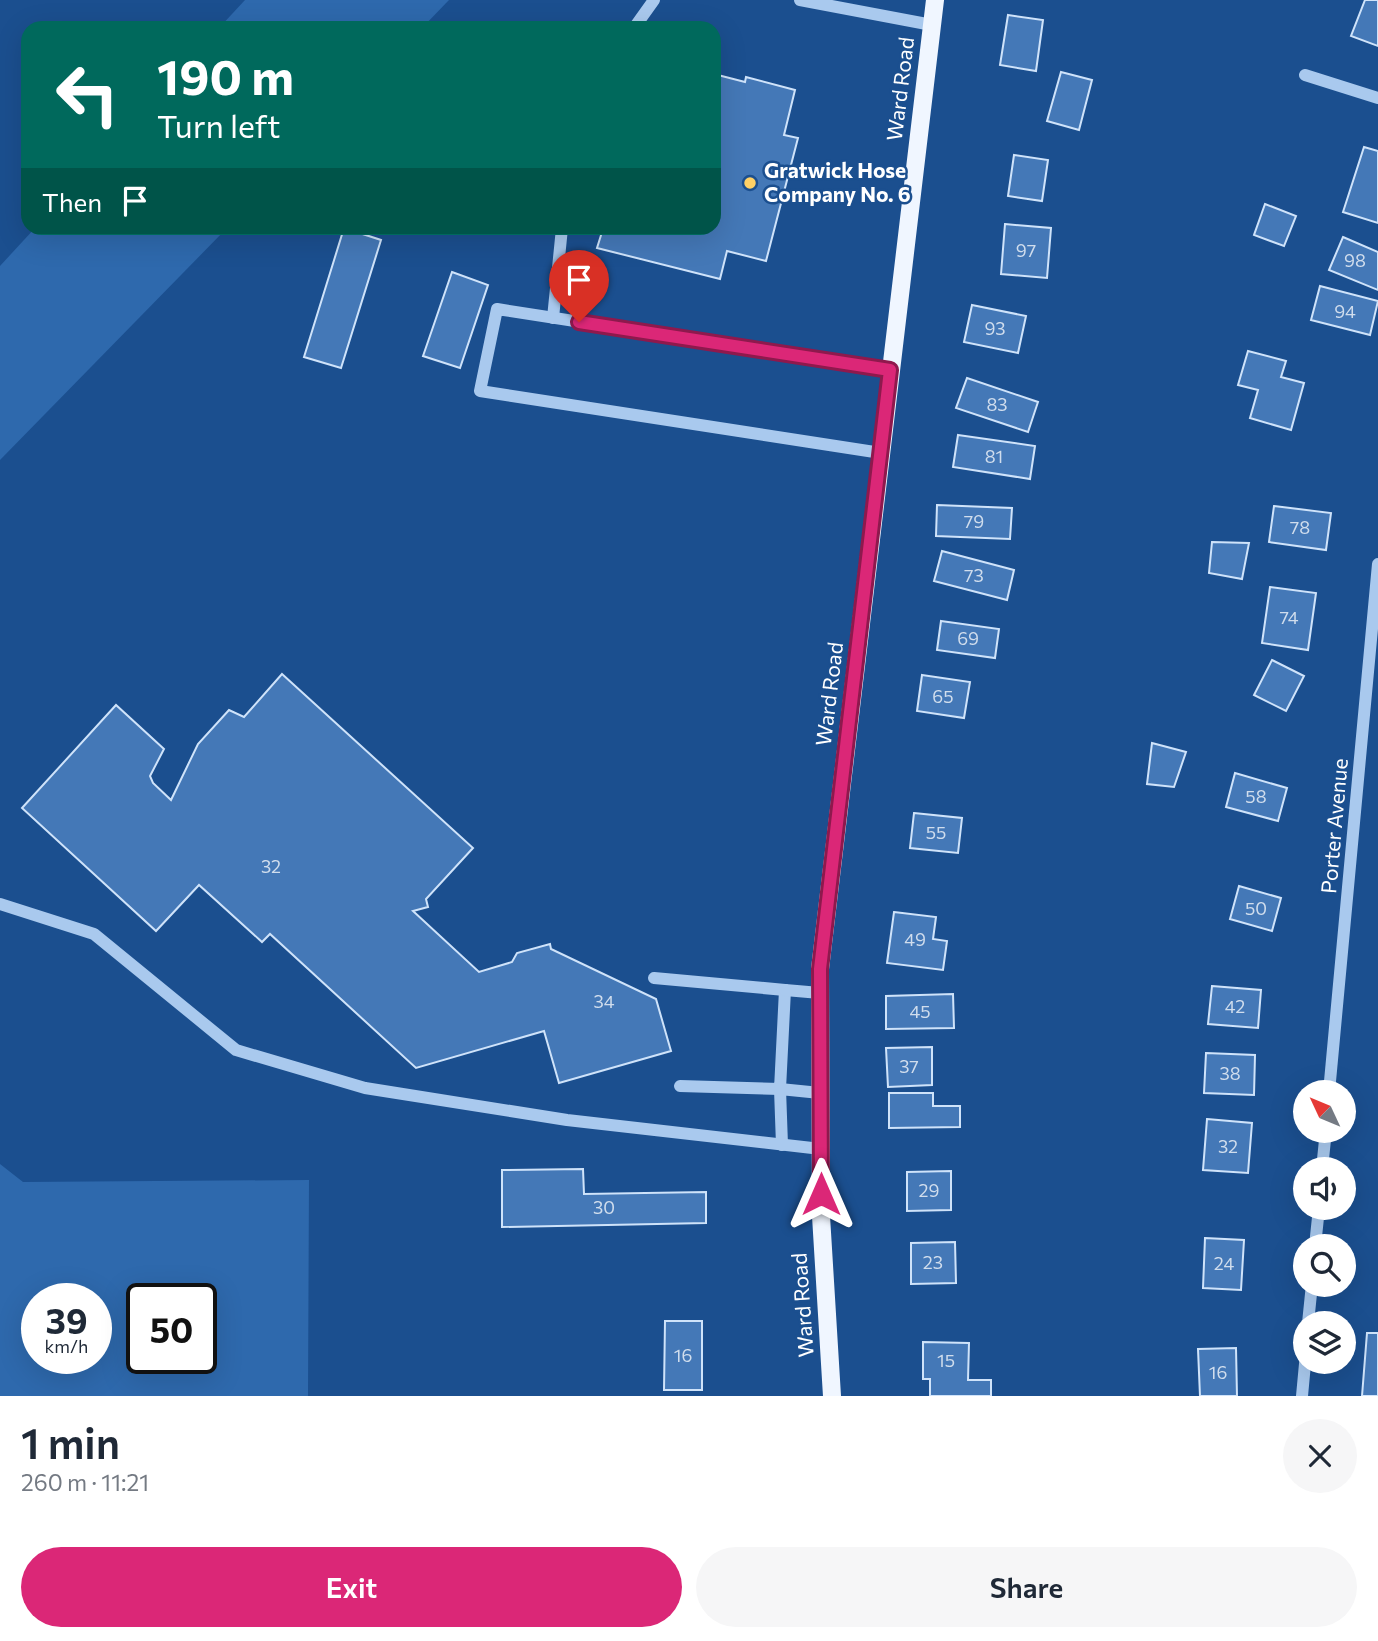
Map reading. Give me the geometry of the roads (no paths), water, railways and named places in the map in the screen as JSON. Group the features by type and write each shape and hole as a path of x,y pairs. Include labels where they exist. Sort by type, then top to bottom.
{"main road":[{"name":"Ward Road","path":"832,1396 821,1216 820,969 935,0"}],"street":[{"path":"639,21 653,0"},
{"path":"800,0 932,25"},
{"path":"1306,75 1378,98"},
{"path":"553,318 561,235"},
{"path":"881,453 480,391 497,309 890,370"},
{"name":"Porter Avenue","path":"1330,1080 1378,564"},
{"path":"0,904 94,934 236,1050 365,1088 568,1120 821,1149"},
{"path":"654,978 820,993"},
{"path":"782,1145 780,1089 785,990"},
{"path":"680,1086 820,1093"},
{"path":"1302,1396 1304,1374"}],"place":[{"name":"Gratwick Hose Company No. 6","path":"750,183"}]}
